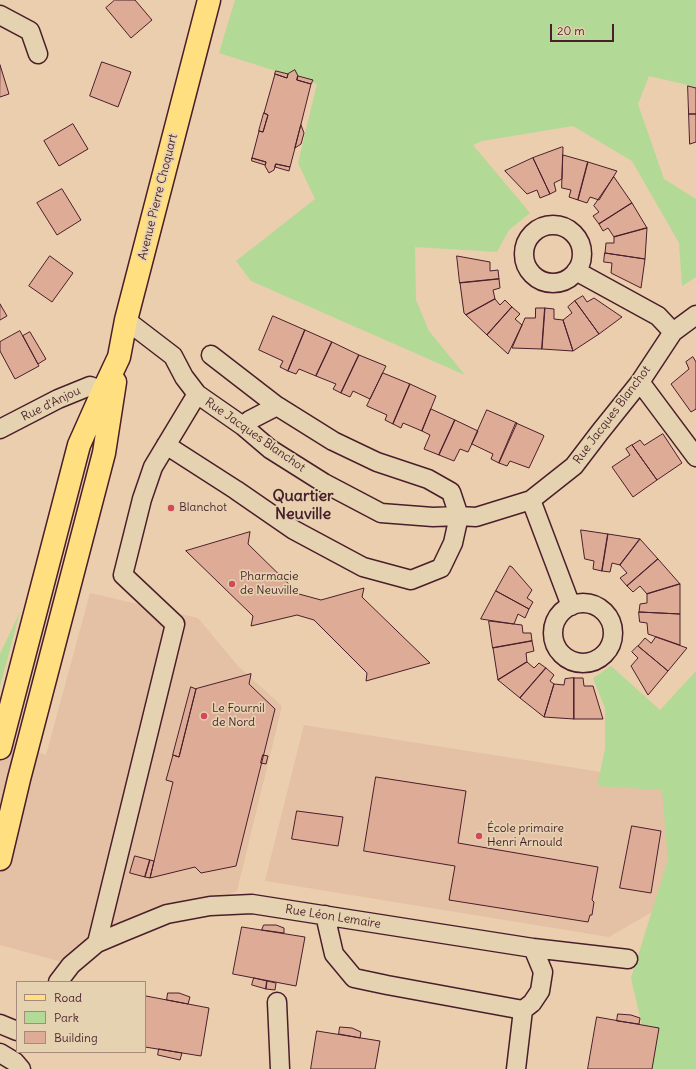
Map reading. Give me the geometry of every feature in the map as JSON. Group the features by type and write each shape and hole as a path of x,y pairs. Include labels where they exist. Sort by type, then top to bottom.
{"main road":[{"name":"Avenue Pierre Choquart","path":"0,748 79,445 119,357 126,320 208,0"},
{"path":"0,859 19,779 104,453 119,357"}],"street":[{"path":"0,15 30,31 38,54"},
{"path":"576,272 658,316 673,332"},
{"name":"Rue Jacques Blanchot","path":"126,320 173,356 184,377 197,394 243,426 270,449 324,483 381,513 433,517 476,517 531,500 574,466 640,382 673,332 696,315"},
{"path":"166,444 294,530 363,567 411,580 441,568 453,543 459,516 451,492 428,479 377,462 333,441 277,406 211,355"},
{"path":"640,382 696,457"},
{"name":"Rue d'Anjou","path":"0,429 58,399 90,386 103,391"},
{"path":"97,943 175,624 123,575 153,467 197,394"},
{"path":"243,426 250,420 277,406"},
{"path":"531,500 571,606"},
{"name":"Rue Léon Lemaire","path":"59,981 71,966 97,943 168,914 210,906 252,904 326,915 396,928 533,948 628,959"},
{"path":"326,915 334,954 354,978 524,1010"},
{"path":"516,1069 524,1010 532,1003 540,991 543,972 533,948"},
{"path":"277,1002 280,1069"},
{"path":"0,1024 16,1031"},
{"path":"0,1053 17,1063"}],"shaded area":[{"path":"90,593 198,618 238,666 282,706 237,891 62,962 0,945 0,739 46,755"},
{"name":"École primaire Henri Arnould","path":"304,725 696,787 659,908 609,937 265,881"}],"green space":[{"path":"235,0 696,0 696,87 649,76 638,104 664,179 696,199 696,277 682,286 679,243 632,161 573,126 482,141 473,145 530,213 509,230 497,252 415,247 416,300 429,331 465,375 251,281 236,261 315,199 298,163 317,84 219,53"},
{"path":"20,612 0,686 0,654"},
{"path":"611,666 660,710 696,671 696,1069 652,1069 631,978 668,860 662,790 597,786 605,749 605,708 593,678"}],"building":[{"path":"115,0 135,0 152,20 131,38 106,8"},
{"path":"102,62 131,72 118,107 90,96"},
{"path":"0,65 9,94 0,97"},
{"path":"295,70 298,76 297,80 311,84 295,148 290,167 276,164 274,170 269,173 265,166 266,162 252,158 259,131 263,132 268,115 264,113 275,74 287,78 288,74"},
{"path":"276,71 288,74 287,78 275,74"},
{"path":"298,76 313,80 311,84 297,80"},
{"path":"688,86 696,88 696,114 689,114"},
{"path":"264,113 268,115 263,132 259,131"},
{"path":"689,114 696,114 696,142 690,144"},
{"path":"73,124 88,149 59,166 44,141"},
{"path":"301,125 304,133 301,144 295,148"},
{"path":"562,147 562,179 554,183 556,191 550,194 533,158"},
{"path":"563,155 588,162 578,200 569,197 571,190 562,188"},
{"path":"252,158 266,162 265,165 252,161"},
{"path":"533,158 550,194 540,198 537,190 527,194 505,171"},
{"path":"588,162 617,171 599,200 590,197 587,203 578,200"},
{"path":"276,164 290,167 289,171 275,167"},
{"path":"614,177 632,203 599,224 593,216 599,212 594,206"},
{"path":"62,189 81,220 57,235 37,203"},
{"path":"632,203 647,228 614,237 608,228 603,231 599,224"},
{"path":"647,228 645,259 605,253 606,243 614,243 614,237"},
{"path":"605,253 645,259 641,288 611,273 612,263 604,262"},
{"path":"50,256 73,273 52,302 29,286"},
{"path":"457,256 490,262 490,271 498,270 499,279 460,283"},
{"path":"499,279 500,288 493,290 495,299 466,315 464,313 460,283"},
{"path":"583,296 587,302 594,298 622,317 599,334 575,301"},
{"path":"495,299 500,305 505,300 512,307 487,335 466,315"},
{"path":"575,301 599,334 573,351 563,320 572,313 568,307"},
{"path":"0,304 7,316 0,320"},
{"path":"512,307 520,314 515,319 522,325 508,354 487,335"},
{"path":"536,308 545,308 542,349 512,348 525,318 535,318"},
{"path":"545,308 554,309 554,319 563,320 573,351 542,349"},
{"path":"273,316 305,330 288,371 280,367 283,361 259,350"},
{"path":"305,330 332,342 316,376 299,369 296,374 288,371"},
{"path":"20,331 39,366 15,379 0,351 0,342"},
{"path":"30,332 46,359 38,364 23,336"},
{"path":"332,342 359,355 341,393 333,389 336,384 316,376"},
{"path":"359,355 386,366 370,399 353,391 350,397 341,393"},
{"path":"693,357 696,362 696,409 691,412 671,384 689,369 686,362"},
{"path":"383,373 410,384 393,424 385,420 387,415 367,406"},
{"path":"410,384 436,396 422,431 403,423 401,428 393,424"},
{"path":"431,409 455,420 439,455 424,449 430,435 422,431"},
{"path":"487,410 517,423 499,463 491,459 493,454 472,444"},
{"path":"455,420 478,431 468,452 460,449 454,461 439,455"},
{"path":"516,423 544,436 529,468 510,461 507,466 499,463"},
{"path":"663,434 682,463 657,480 632,445 640,440 644,445"},
{"path":"632,445 657,480 633,497 612,467 630,455 626,449"},
{"path":"581,530 608,534 602,571 593,569 594,561 585,559"},
{"path":"250,532 248,544 299,594 321,600 364,588 362,597 430,663 366,681 367,673 314,620 297,615 251,626 253,616 186,551"},
{"path":"608,534 640,539 620,565 612,563 610,572 602,571"},
{"path":"640,539 658,559 627,586 620,578 627,573 620,565"},
{"path":"658,559 680,584 647,594 640,586 633,592 627,586"},
{"path":"510,566 532,590 527,598 533,602 529,609 496,591"},
{"path":"680,584 680,614 639,612 640,604 647,603 647,594"},
{"path":"496,591 529,609 525,618 518,614 514,624 481,619"},
{"path":"639,612 680,614 680,645 648,634 647,623 640,622"},
{"path":"489,621 522,625 523,633 531,633 532,641 493,648"},
{"path":"656,637 687,648 668,671 638,646 645,638 651,643"},
{"path":"532,641 534,651 526,653 527,662 498,680 493,648"},
{"path":"638,646 668,671 648,695 631,666 638,658 632,652"},
{"path":"527,662 534,668 539,663 546,668 520,698 498,680"},
{"path":"546,668 554,675 550,681 554,684 544,717 520,698"},
{"path":"251,674 249,684 275,709 236,866 201,873 195,867 150,878 173,782 166,780 173,755 179,757 196,689"},
{"path":"574,678 574,719 544,717 554,684 564,685 565,679"},
{"path":"574,678 583,678 584,686 593,686 603,719 574,719"},
{"path":"191,687 196,689 179,757 173,755"},
{"path":"263,755 268,756 266,764 261,763"},
{"path":"376,777 466,791 458,843 598,867 592,900 594,902 592,915 590,915 588,922 449,900 455,866 364,851"},
{"path":"297,811 343,817 338,846 292,839"},
{"path":"632,826 661,831 651,893 620,888"},
{"path":"135,856 150,860 145,877 130,873"},
{"path":"150,860 154,861 150,878 145,877"},
{"path":"264,925 276,925 284,928 284,933 262,930"},
{"path":"242,927 305,937 296,986 233,974"},
{"path":"254,978 267,981 266,989 252,985"},
{"path":"267,981 276,983 275,990 266,989"},
{"path":"168,993 179,993 190,997 188,1004 167,1000"},
{"path":"146,996 209,1008 201,1056 146,1047"},
{"path":"618,1014 631,1015 640,1018 639,1024 617,1021"},
{"path":"597,1017 659,1028 652,1069 588,1069"},
{"path":"340,1027 352,1028 361,1032 360,1038 339,1034"},
{"path":"317,1031 380,1041 375,1069 311,1069"},
{"path":"159,1049 182,1053 180,1060 158,1055"}],"place":[{"name":"Blanchot","path":"171,508"},
{"name":"Pharmacie de Neuville","path":"232,584"},
{"name":"Le Fournil de Nord","path":"204,716"},
{"name":"École primaire Henri Arnould","path":"479,836"}],"district":[{"name":"Quartier Neuville","path":"303,505"}]}
